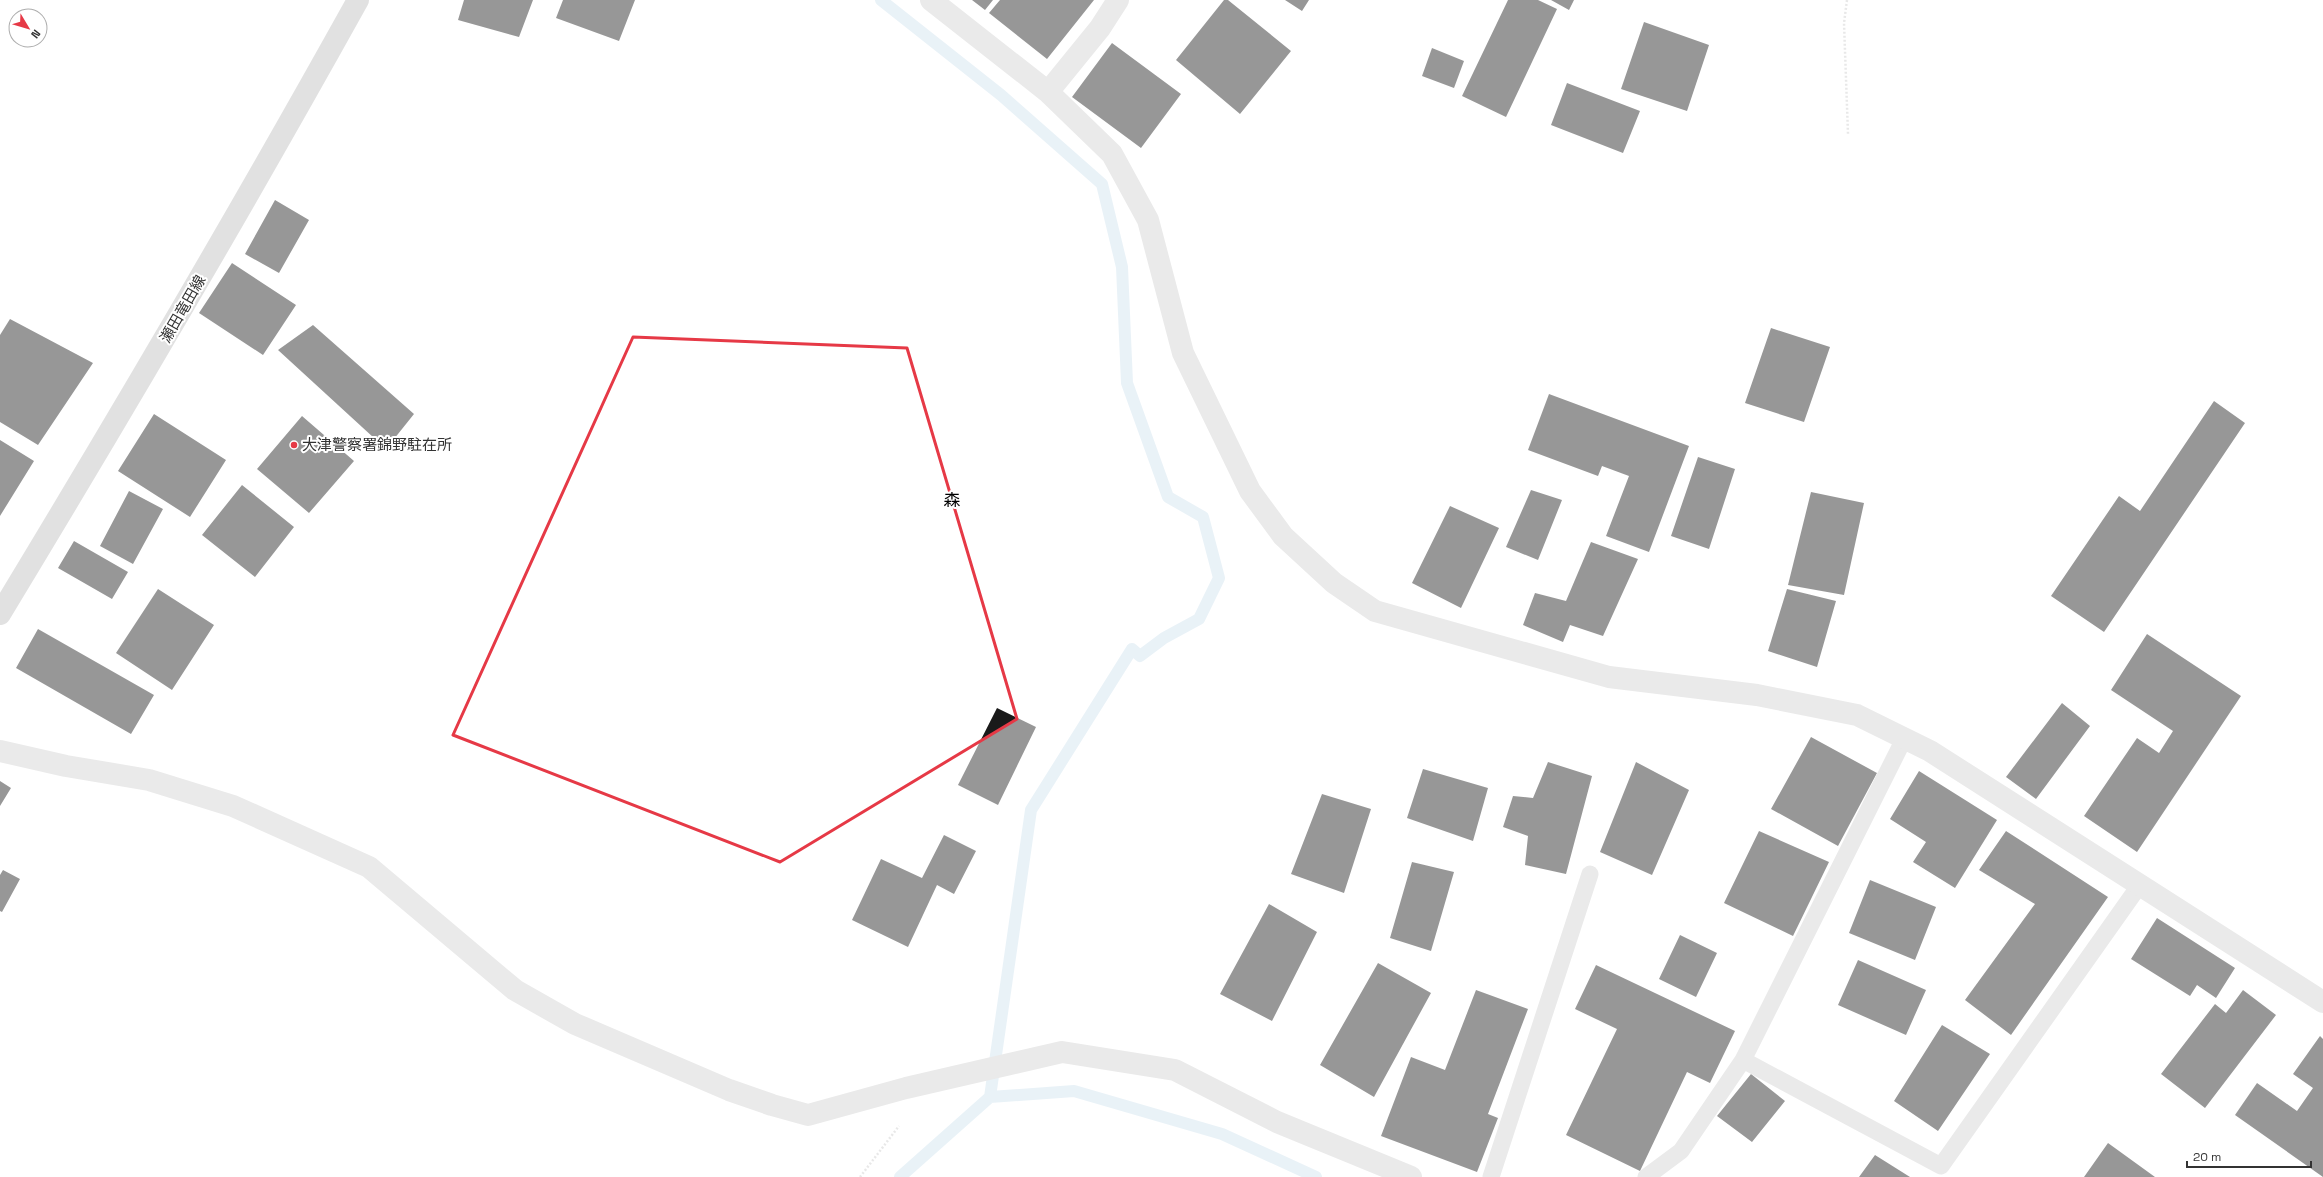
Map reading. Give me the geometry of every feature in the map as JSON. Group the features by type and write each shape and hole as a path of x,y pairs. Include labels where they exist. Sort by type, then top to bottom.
{"main road":[{"name":"瀬田竜田線","path":"0,614 129,402 265,168 358,0"}],"street":[{"path":"932,0 1048,92 1112,154 1148,220 1183,353 1250,492 1283,536 1334,583 1375,611 1609,677 1757,695 1857,715 1930,751 2139,886 2323,1002"},
{"path":"1048,92 1100,28 1118,0"},
{"path":"0,751 66,766 149,780 233,806 368,867 515,990 575,1024 729,1090 808,1115 932,1082 1062,1052 1175,1070 1277,1122 1411,1177"}],"lane":[{"path":"1646,1177 1681,1151 1743,1060 1904,739"},
{"path":"1491,1177 1590,874"},
{"path":"1743,1060 1941,1166 2139,886"}],"path":[{"path":"1847,0 1844,23 1848,134"},
{"path":"860,1177 932,1082"}],"highlighted area":[{"path":"633,337 907,348 1017,719 780,862 453,735"}],"building":[{"path":"464,0 533,0 519,37 458,20"},
{"path":"563,0 635,0 619,41 556,18"},
{"path":"972,0 993,0 985,10"},
{"path":"1000,0 1094,0 1047,59 989,13"},
{"path":"1224,0 1228,0 1291,51 1240,114 1176,60"},
{"path":"1285,0 1309,0 1302,11"},
{"path":"1508,0 1538,0 1557,9 1506,117 1462,96"},
{"path":"1551,0 1574,0 1569,10"},
{"path":"1644,22 1709,45 1687,111 1621,89"},
{"path":"1112,43 1181,94 1141,148 1072,97"},
{"path":"1432,48 1464,61 1454,88 1422,76"},
{"path":"1567,83 1640,111 1623,153 1551,125"},
{"path":"275,200 309,220 279,273 245,254"},
{"path":"232,263 296,305 263,355 199,313"},
{"path":"10,319 93,363 38,445 0,422 0,335"},
{"path":"313,325 414,414 386,449 278,350"},
{"path":"1771,328 1830,347 1804,422 1745,403"},
{"path":"1549,394 1689,446 1649,552 1606,536 1629,476 1602,466 1598,476 1528,450"},
{"path":"2214,401 2245,423 2104,632 2051,596 2119,496 2140,511"},
{"path":"154,414 226,460 190,517 118,471"},
{"path":"302,416 354,461 309,513 257,469"},
{"path":"0,440 34,461 0,516"},
{"path":"1698,457 1735,469 1709,549 1671,536"},
{"path":"242,485 294,527 255,577 202,535"},
{"path":"1531,490 1562,500 1538,560 1506,547"},
{"path":"129,491 163,509 133,564 100,546"},
{"path":"1811,492 1864,503 1844,595 1788,585"},
{"path":"1450,506 1499,528 1461,608 1412,583"},
{"path":"74,541 128,572 112,599 58,568"},
{"path":"1591,542 1638,559 1603,636 1570,625 1563,642 1523,625 1535,593 1566,601"},
{"path":"158,589 214,625 172,690 116,653"},
{"path":"1787,589 1836,601 1817,667 1768,651"},
{"path":"38,629 154,695 131,734 16,668"},
{"path":"2147,634 2241,696 2137,852 2084,816 2137,738 2159,753 2173,731 2111,690"},
{"path":"2062,703 2090,726 2036,799 2006,777"},
{"path":"997,708 1036,727 998,805 958,785"},
{"path":"1811,737 1877,773 1838,846 1771,809"},
{"path":"1548,762 1592,776 1566,874 1525,865 1528,836 1503,827 1513,796 1533,798"},
{"path":"1636,762 1689,790 1652,875 1600,852"},
{"path":"1423,769 1488,788 1473,841 1407,818"},
{"path":"1919,771 1997,820 1955,888 1913,862 1926,842 1890,819"},
{"path":"0,781 11,788 0,806"},
{"path":"1322,794 1371,809 1344,893 1291,874"},
{"path":"1759,831 1829,862 1793,936 1724,903"},
{"path":"2006,831 2108,897 2011,1035 1965,1000 2035,904 1979,870"},
{"path":"944,835 976,851 954,894 937,885 908,947 852,920 881,859 922,878"},
{"path":"1412,862 1454,872 1431,951 1390,938"},
{"path":"3,870 20,879 2,912 0,911 0,875"},
{"path":"1870,880 1936,907 1915,960 1849,933"},
{"path":"1269,904 1317,932 1272,1021 1220,994"},
{"path":"2157,918 2235,968 2216,998 2197,985 2190,996 2131,959"},
{"path":"1680,935 1717,953 1696,997 1659,979"},
{"path":"1858,960 1926,990 1906,1035 1838,1005"},
{"path":"1378,963 1431,993 1374,1097 1320,1065"},
{"path":"1596,965 1735,1031 1710,1083 1687,1072 1640,1171 1566,1135 1617,1029 1575,1009"},
{"path":"1476,990 1528,1009 1488,1114 1498,1118 1477,1172 1381,1136 1411,1057 1445,1070"},
{"path":"2243,990 2276,1015 2205,1108 2161,1074 2215,1004 2226,1013"},
{"path":"1942,1025 1990,1054 1938,1131 1894,1101"},
{"path":"2320,1036 2323,1039 2323,1177 2235,1115 2257,1083 2297,1111 2313,1088 2293,1074"},
{"path":"1751,1074 1785,1101 1752,1142 1717,1116"},
{"path":"2108,1143 2155,1177 2084,1177"},
{"path":"1875,1155 1910,1177 1859,1177"}],"waterway":[{"path":"881,0 1001,95 1102,184 1122,267 1127,383 1168,497 1203,517 1219,578 1199,619 1164,638 1140,656 1132,649 1031,810 990,1097 900,1177"},
{"path":"990,1097 1074,1091 1222,1134 1316,1177"}],"place":[{"name":"大津警察署錦野駐在所","path":"294,445"}],"district":[{"name":"森","path":"952,500"}]}
